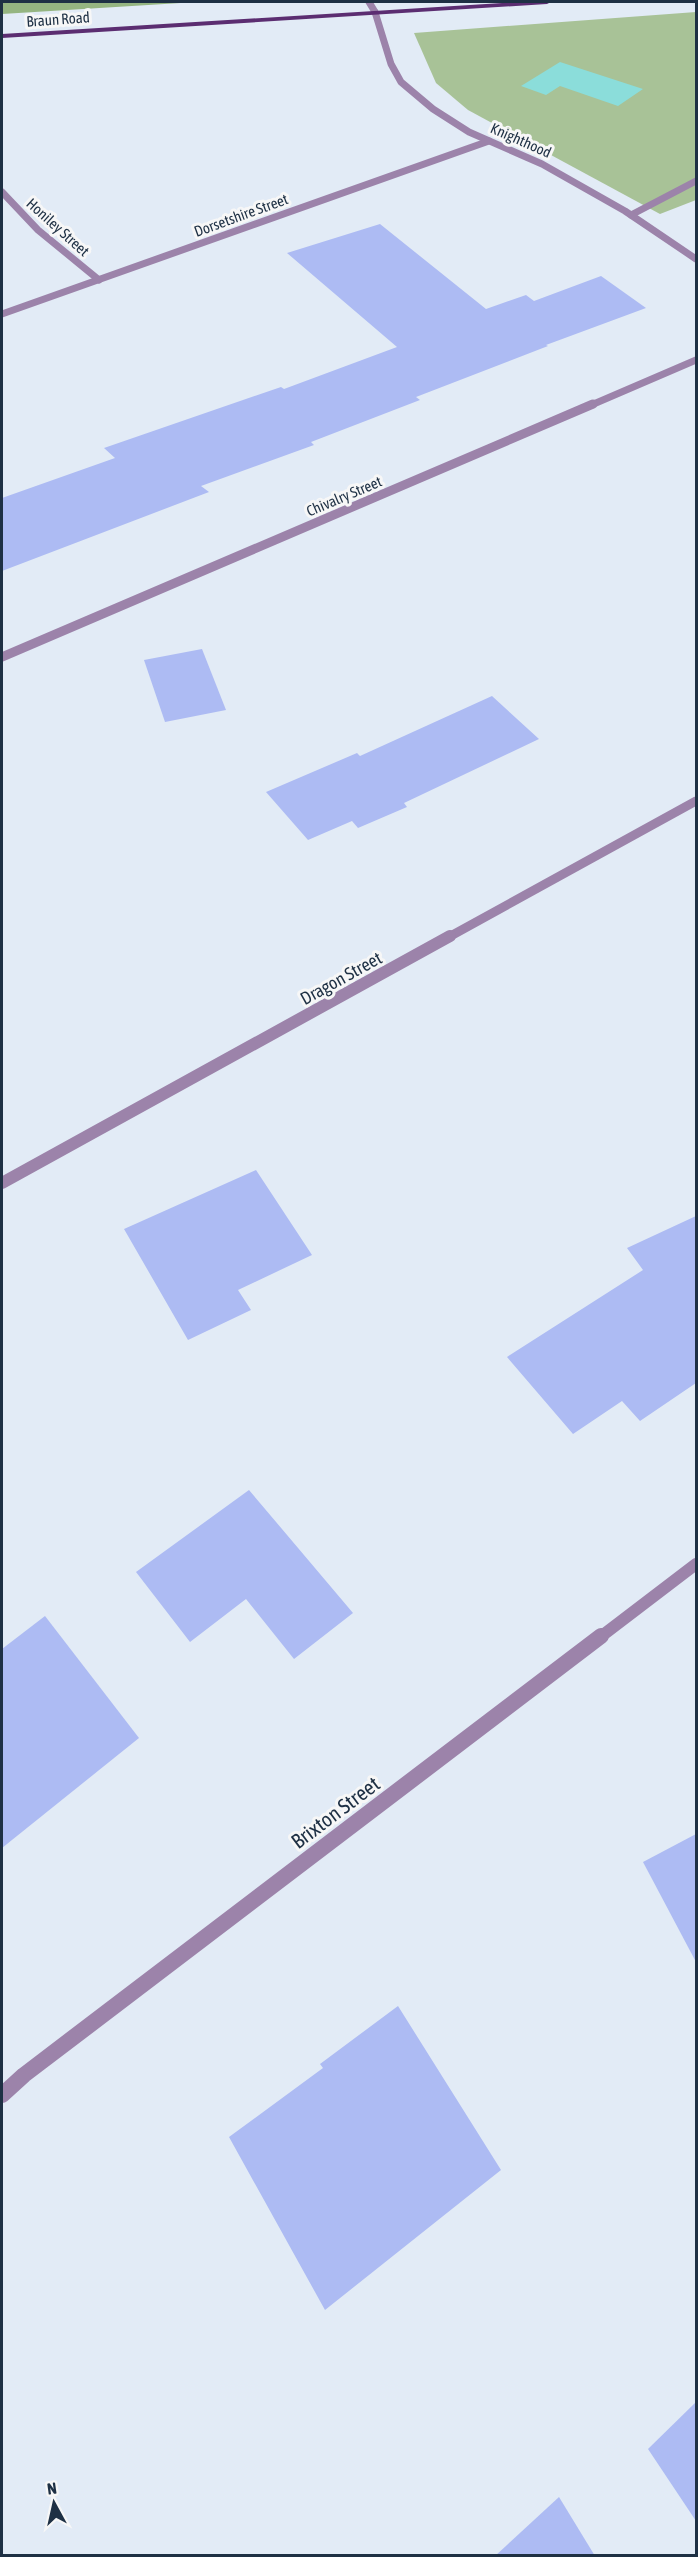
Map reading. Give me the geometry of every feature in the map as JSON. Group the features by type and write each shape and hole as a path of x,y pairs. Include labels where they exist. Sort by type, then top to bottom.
{"main road":[{"name":"Braun Road","path":"2,36 547,2"}],"street":[{"name":"Knighthood","path":"369,2 375,12 391,64 401,82 433,109 469,132 543,164 631,215 696,259"},
{"name":"Dorsetshire Street","path":"2,314 489,141"},
{"path":"631,215 696,181"},
{"name":"Honiley Street","path":"2,192 38,230 99,280"},
{"name":"Chivalry Street","path":"2,657 696,360"},
{"name":"Dragon Street","path":"2,1183 696,801"},
{"name":"Brixton Street","path":"2,2095 24,2075 696,1564"}],"shaded area":[{"path":"2,2 197,2 2,14"},
{"path":"696,12 696,200 660,214 468,110 436,83 414,33"},
{"path":"560,62 643,89 618,106 560,86 546,95 521,86"}],"building":[{"path":"380,224 486,309 526,295 534,301 601,276 646,308 416,397 420,400 311,442 314,445 201,486 209,492 2,571 2,498 115,458 104,448 281,387 284,389 397,347 287,253"},
{"path":"202,649 226,710 165,722 144,660"},
{"path":"492,696 539,739 404,803 407,807 358,828 352,821 308,840 266,792 357,753 360,756"},
{"path":"256,1170 312,1255 238,1290 251,1310 188,1340 124,1229"},
{"path":"696,1216 696,1383 640,1421 622,1401 573,1434 507,1357 643,1270 627,1248"},
{"path":"249,1490 353,1613 294,1659 246,1599 190,1642 136,1572"},
{"path":"45,1616 139,1738 2,1848 2,1649"},
{"path":"696,1834 696,1962 643,1862"},
{"path":"398,2006 501,2170 325,2310 229,2137 323,2068 320,2064"},
{"path":"696,2402 696,2521 648,2449"},
{"path":"559,2497 595,2556 495,2556"}]}
